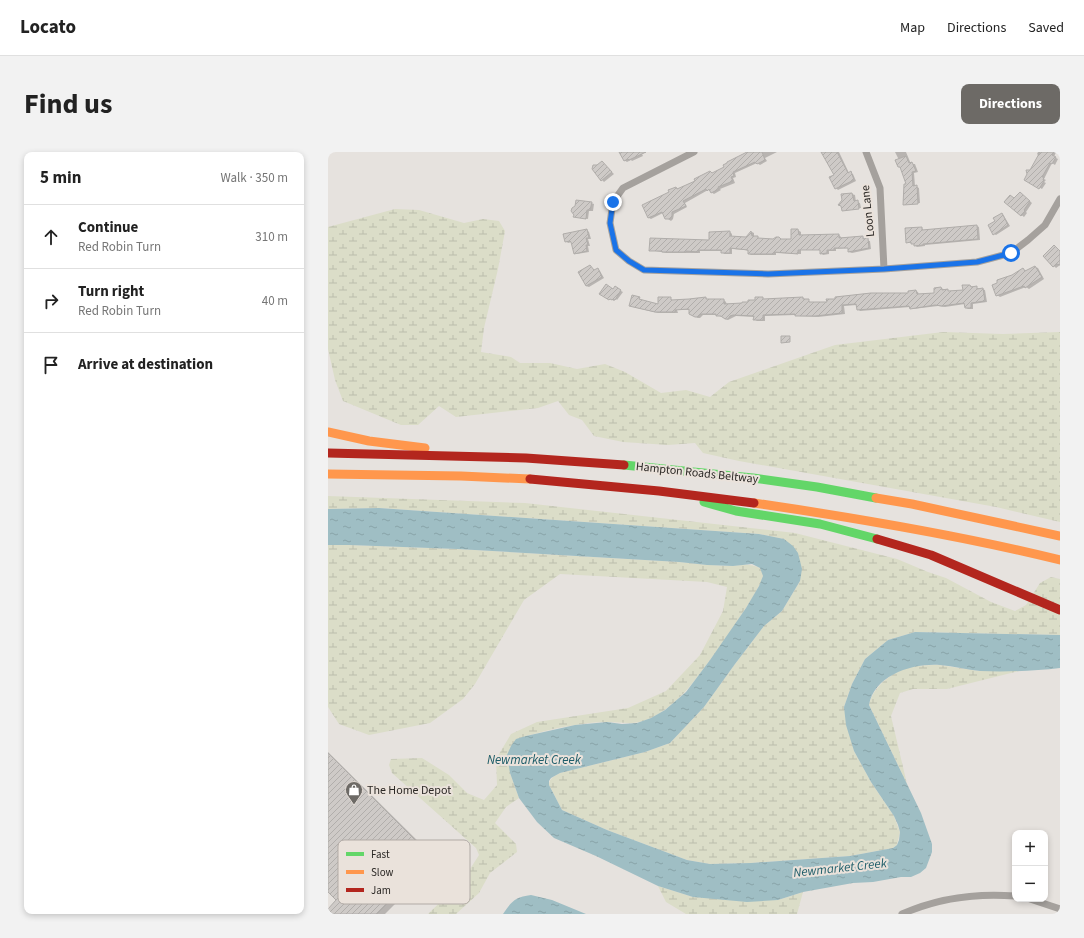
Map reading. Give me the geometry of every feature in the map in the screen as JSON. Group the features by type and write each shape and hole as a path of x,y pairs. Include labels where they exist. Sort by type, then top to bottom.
{"highway":[{"path":"328,432 369,441 492,457"},
{"name":"Hampton Roads Beltway","path":"328,453 526,458 622,464 803,485 912,504 1060,536"},
{"name":"Hampton Roads Beltway","path":"328,474 374,474 551,480 666,491"},
{"path":"328,480 374,474"},
{"path":"666,491 769,504 916,529 1060,560"},
{"path":"666,491 736,511 820,524 883,540 931,555 1060,610"}],"street":[{"path":"694,152 623,188 613,202 610,223 616,250 629,261 644,270 760,274 884,269 977,262 1011,253 1045,225 1060,199"},
{"name":"Loon Lane","path":"866,152 880,188 884,269"},
{"path":"902,914 927,904 957,898 987,895 1012,896"},
{"path":"1039,902 1060,909"}],"green space":[{"path":"395,209 419,210 464,223 483,219 499,221 505,231 484,328 481,352 511,357 520,363 550,363 577,369 605,364 625,372 661,393 686,390 710,397 729,382 835,345 943,332 1003,334 1060,332 1060,522 996,507 739,461 703,453 695,443 668,445 623,442 594,436 582,420 569,415 558,401 538,408 456,417 439,406 418,425 401,425 343,401 335,380 328,349 328,227"},
{"path":"328,496 525,503 795,533 897,559 946,578 991,602 1015,611 1026,605 1040,583 1051,577 1060,579 1060,635 915,632 888,640 865,659 852,684 844,707 854,751 871,782 894,816 900,832 897,845 893,848 850,856 751,863 710,864 687,860 607,830 562,810 549,783 560,773 645,752 670,743 704,707 764,626 782,611 800,581 784,539 759,534 379,508 328,509"},
{"path":"328,545 457,549 726,566 748,565 760,568 763,576 760,585 741,616 692,684 673,703 660,713 639,722 588,723 557,728 526,736 510,773 519,798 506,807 495,823 516,844 517,852 490,873 479,893 470,901 470,869 479,855 476,848 470,843 470,840 467,840 392,773 389,765 391,759 422,758 449,775 467,793 484,800 497,785 496,759 511,734 537,722 628,708 666,691 700,655 723,611 727,587 707,582 560,574 524,600 475,684 463,699 430,723 369,735 339,724 328,707"},
{"path":"940,665 979,671 1019,671 947,689 913,689 900,693 891,716 907,784 869,705 875,691 892,675 914,666"},
{"path":"658,886 693,897 778,900 803,892 797,914 686,914 666,902"},
{"path":"438,904 467,904 456,914 428,914"}],"water":[{"name":"Newmarket Creek","path":"379,508 759,534 784,539 793,546 798,553 802,569 800,581 782,611 764,626 704,707 670,743 645,752 560,773 551,778 549,781 549,785 562,810 607,830 687,860 710,864 751,863 850,856 893,848 897,845 900,832 898,825 894,816 871,782 854,751 846,725 844,707 852,684 865,659 888,640 915,632 1060,635 1060,668 1030,671 990,671 940,665 918,666 896,673 878,686 872,695 869,705 921,813 932,844 932,852 926,868 920,873 911,877 853,883 803,892 778,900 747,902 693,897 658,886 596,856 554,838 537,822 519,798 510,773 507,755 516,739 526,736 575,725 607,722 622,724 637,723 651,718 665,710 686,692 746,608 763,576 760,568 752,564 733,566 707,565 679,562 457,549 328,545 328,509"},
{"path":"531,895 552,900 586,914 503,914 514,900"}],"building":[{"path":"619,152 646,152 624,161"},
{"path":"747,152 762,152 765,160 757,164 755,162 733,172 734,176 731,177 733,181 718,187 719,189 711,193 709,189 707,191 706,189 683,201 686,206 672,212 670,219 665,219 662,212 648,218 642,205 669,192 668,190 676,187 677,189 695,181 694,179 710,171 712,173 724,167 723,165 727,162"},
{"path":"821,152 837,152 848,173 851,171 854,180 835,189 829,177 834,175"},
{"path":"1040,152 1054,152 1052,155 1056,157 1052,164 1050,163 1042,177 1044,177 1044,181 1039,189 1024,180 1027,174 1026,170 1030,170"},
{"path":"906,156 909,163 912,162 916,171 912,172 913,186 917,185 918,204 903,205 904,184 906,184 900,167 898,167 895,160"},
{"path":"602,161 612,172 601,181 592,169 593,165 597,165"},
{"path":"1020,192 1030,201 1021,216 1004,202 1010,195 1014,198"},
{"path":"852,193 854,201 858,200 859,209 842,211 841,206 838,205 842,200 841,194"},
{"path":"576,200 592,202 590,210 587,210 586,219 573,217 574,215 571,211 575,206"},
{"path":"1002,213 1008,225 993,235 988,225 995,221 993,218"},
{"path":"977,225 978,239 914,246 911,242 906,243 905,228 922,227 922,230"},
{"path":"587,229 589,238 586,238 588,245 586,245 587,251 574,254 571,242 565,242 563,234"},
{"path":"791,229 798,229 799,235 839,234 839,238 863,236 863,239 868,238 869,248 848,252 848,248 834,248 834,250 827,250 827,253 820,254 820,250 798,250 798,254 774,252 774,254 748,254 748,250 730,248 730,253 721,253 721,250 698,250 698,252 649,251 650,238 709,240 709,232 730,231 730,236 746,237 751,231 752,236 758,236 758,238 773,239 779,237 781,239 791,239"},
{"path":"1054,245 1060,251 1060,265 1057,264 1053,267 1043,256"},
{"path":"590,265 594,270 598,268 602,277 586,286 578,272"},
{"path":"1035,266 1042,277 1025,288 1024,286 996,296 992,285 997,283 997,280 1012,275 1023,268 1025,271"},
{"path":"606,284 613,289 615,286 621,290 615,300 609,300 599,294"},
{"path":"962,285 970,285 971,287 977,286 977,289 983,288 985,301 971,303 971,308 965,308 964,303 942,306 935,305 910,309 909,306 857,310 856,304 842,305 842,313 815,316 795,316 795,314 763,315 763,320 753,320 754,316 733,315 728,319 725,319 721,316 716,316 716,314 700,314 698,317 695,317 689,314 689,309 675,310 675,312 655,312 629,306 632,295 640,297 639,299 658,304 658,297 671,297 671,300 706,297 706,299 724,299 724,304 748,302 748,300 755,300 755,297 763,297 763,299 803,297 803,299 809,299 809,302 827,302 826,299 835,299 835,297 871,293 908,293 908,291 916,290 917,294 934,293 934,288 941,287 942,290 948,289 948,291 963,290"},
{"path":"781,336 790,336 790,342 781,343"},
{"path":"328,753 415,840 338,840 338,904 387,904 377,914 328,914 328,909 336,900 328,892"}],"traffic: fast":[{"path":"624,465 753,478 817,487 876,498"},
{"path":"704,502 736,511 820,524 877,539"}],"traffic: slow":[{"path":"328,432 369,441 425,448"},
{"path":"328,474 461,476 530,479"},
{"path":"876,498 912,504 1060,536"},
{"path":"754,503 908,528 1060,560"}],"traffic: jam":[{"path":"328,453 526,458 624,465"},
{"path":"530,479 659,491 754,503"},
{"path":"877,539 931,555 1060,610"}],"place":[{"name":"The Home Depot","path":"354,805"}],"route":[{"path":"613,202 610,223 616,250 629,261 644,270 768,274 884,269 977,262 1011,253"}]}
